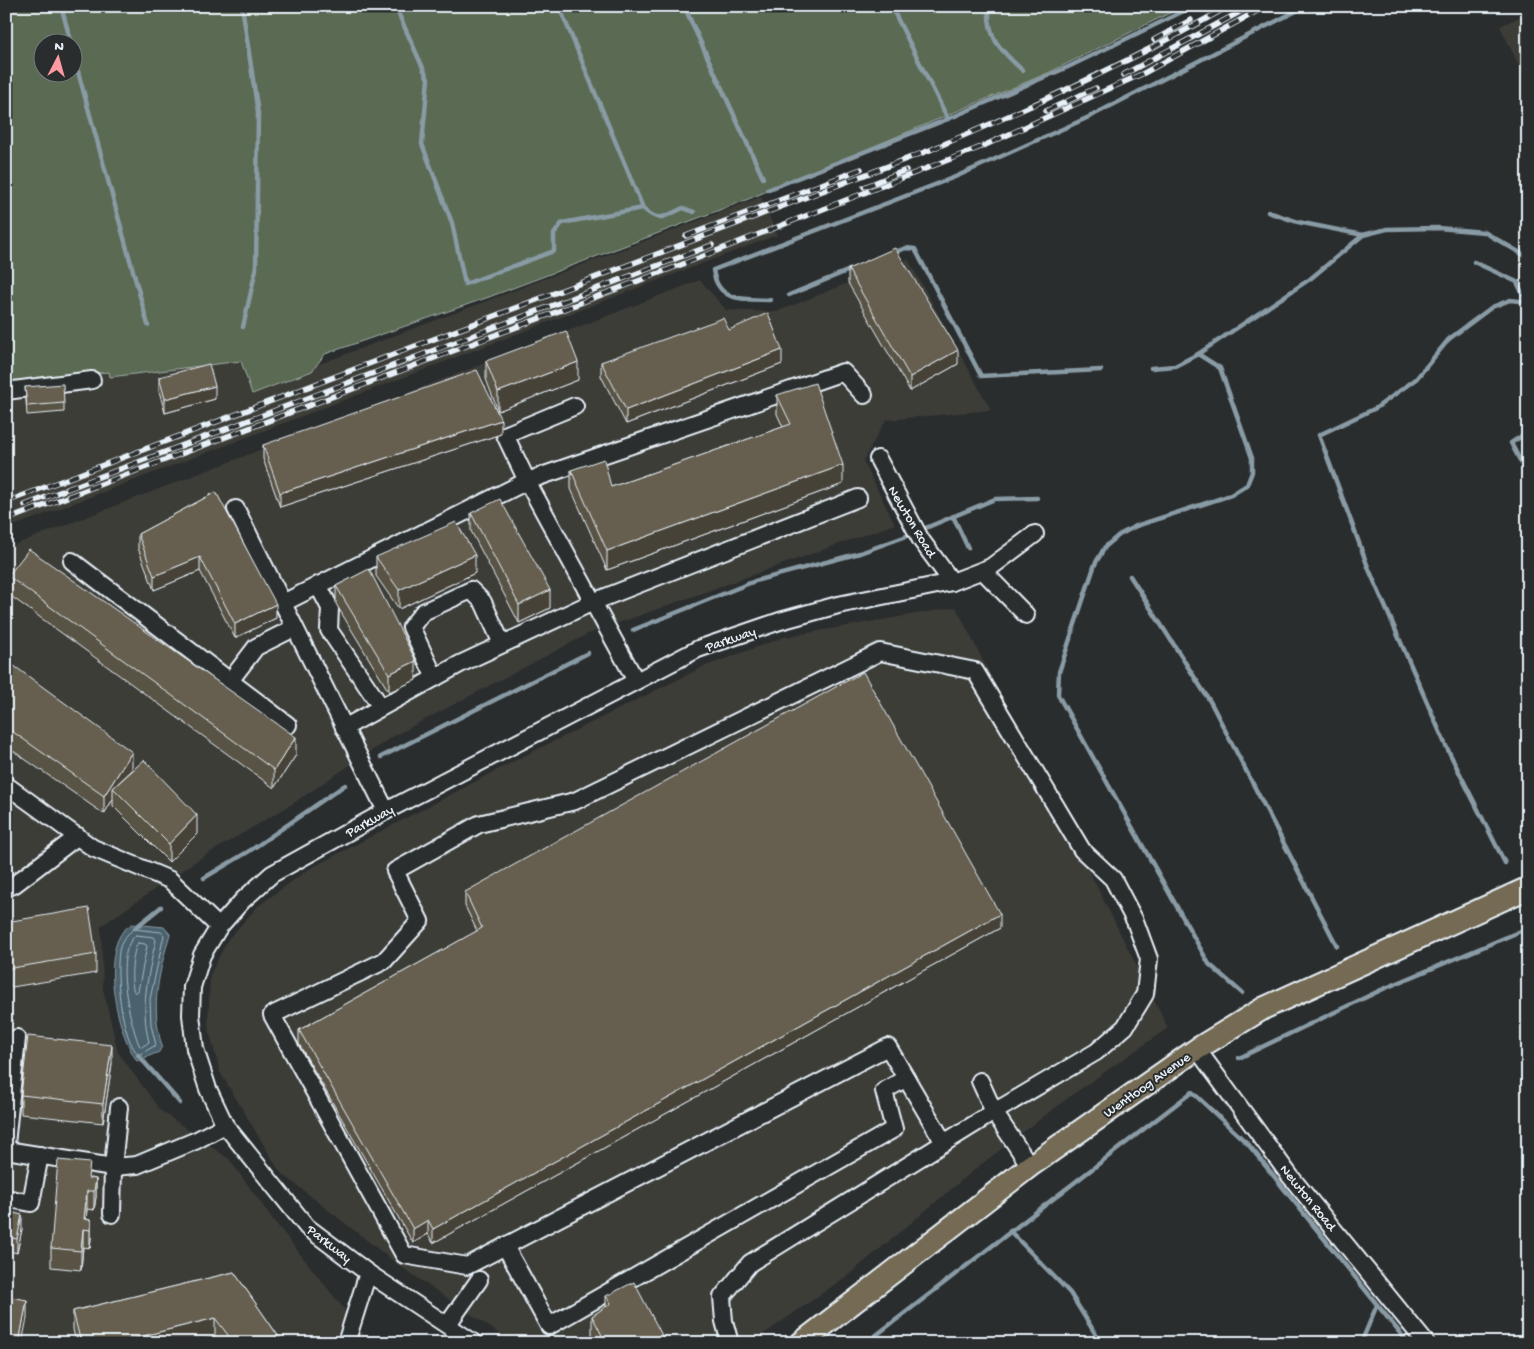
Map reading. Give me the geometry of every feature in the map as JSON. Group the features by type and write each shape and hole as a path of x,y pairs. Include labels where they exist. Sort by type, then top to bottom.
{"main road":[{"name":"Wentloog Avenue","path":"801,1343 1030,1166 1197,1048 1264,1008 1528,888"}],"street":[{"path":"282,604 526,481 843,372 864,395"},
{"path":"6,391 92,380"},
{"path":"575,406 505,435 526,481 636,681"},
{"name":"Newton Road","path":"878,459 917,533 952,582"},
{"path":"344,728 502,644 593,602 858,498"},
{"path":"236,509 386,811"},
{"name":"Parkway","path":"474,1343 448,1324 368,1273 307,1227 225,1125 208,1089 195,1050 191,1015 192,987 202,955 219,927 242,900 272,874 386,811 698,649 780,621 838,605 952,582 982,570 1009,555 1035,534"},
{"path":"72,561 288,725"},
{"path":"982,570 1026,615"},
{"path":"318,585 330,608 329,630 381,708"},
{"path":"435,678 411,627 423,612 471,590 483,602 502,644"},
{"path":"230,681 256,647 294,628"},
{"path":"730,1343 724,1321 722,1297 750,1262 944,1143 994,1112 1096,1052 1125,1026 1145,994 1150,958 1135,921 1112,879 1082,850 975,671 880,652 575,801 479,824 395,871 420,921 384,962 272,1015 404,1255 468,1266 888,1047 944,1143"},
{"path":"6,785 94,848 170,880 219,927"},
{"path":"6,888 15,884 78,836"},
{"path":"6,1144 17,1038"},
{"name":"Newton Road","path":"1197,1048 1290,1176 1426,1343"},
{"path":"505,1246 549,1326 894,1129 884,1091 906,1078"},
{"path":"980,1081 994,1112 1030,1166"},
{"path":"112,1214 113,1167 119,1107"},
{"path":"6,1150 113,1167 137,1165 197,1140 225,1125"},
{"path":"6,1198 31,1203 40,1155"},
{"path":"346,1343 368,1273"},
{"path":"448,1324 478,1280"}],"shaded area":[{"path":"1528,13 1528,85 1500,26"},
{"path":"761,197 777,235 6,529 6,390 114,369 242,359 251,390"},
{"path":"908,259 991,410 886,420 863,461 895,524 588,634 392,737 292,804 196,861 101,926 103,989 118,1052 160,1110 229,1159 274,1221 371,1343 6,1343 6,548 700,280 726,310 776,312"},
{"path":"956,607 1168,1028 1072,1095 979,1166 851,1273 751,1343 513,1343 397,1264 280,1172 220,1072 208,1026 210,975 228,939 258,906 309,869 524,756 703,667 784,637"}],"green space":[{"path":"6,6 1184,6 1048,73 746,200 489,297 325,354 312,371 252,394 241,361 110,377 109,372 68,375 6,386"}],"water":[{"path":"132,924 164,927 170,934 159,976 156,1003 158,1031 162,1046 159,1052 137,1061 124,1034 115,999 113,980 115,947 122,933"}],"building":[{"path":"895,248 958,350 910,377 848,269"},
{"path":"768,313 782,350 626,410 601,362 723,318 729,330"},
{"path":"566,331 578,362 498,392 486,361"},
{"path":"209,364 215,386 165,399 159,377"},
{"path":"477,370 501,420 280,493 263,445"},
{"path":"815,383 843,465 607,551 571,470 604,459 611,487 791,424 777,395"},
{"path":"63,384 64,403 27,406 25,387"},
{"path":"216,492 276,604 235,624 200,557 154,576 138,534"},
{"path":"500,499 550,590 519,605 471,513"},
{"path":"456,522 475,555 399,590 376,557"},
{"path":"29,549 296,737 274,770 8,576"},
{"path":"369,569 416,661 389,674 336,586"},
{"path":"6,660 132,752 104,796 6,727"},
{"path":"863,672 1000,914 433,1229 428,1220 413,1229 299,1030 482,928 465,892"},
{"path":"144,760 197,815 169,844 113,788"},
{"path":"89,908 96,954 6,969 6,922"},
{"path":"28,1036 112,1045 103,1104 21,1095"},
{"path":"58,1160 90,1163 88,1178 96,1179 94,1191 87,1191 84,1219 91,1220 90,1230 83,1229 81,1251 51,1248"},
{"path":"6,1211 22,1215 17,1239 6,1237"},
{"path":"234,1272 283,1343 234,1343 215,1318 115,1343 81,1343 73,1311"},
{"path":"634,1282 666,1343 606,1343 592,1316 611,1303 606,1296"},
{"path":"6,1296 27,1300 19,1343 6,1343"}],"waterway":[{"path":"61,6 68,32"},
{"path":"242,6 258,113 256,269 243,327"},
{"path":"395,6 428,79 422,144 452,223 465,284 554,251 554,234 562,223 643,208"},
{"path":"559,6 643,208 653,216 658,217 667,216 683,208 694,212"},
{"path":"684,6 763,178"},
{"path":"891,6 948,119"},
{"path":"989,6 990,27 997,43 1023,71"},
{"path":"767,190 948,119 1068,67 1194,6"},
{"path":"770,300 742,299 726,294 716,281 713,270 955,177 1089,117 1306,6"},
{"path":"81,82 148,325"},
{"path":"1268,212 1298,222 1363,235"},
{"path":"1198,354 1310,279 1363,235 1387,229 1438,228 1484,232 1524,255"},
{"path":"892,253 906,248 915,249 981,376 1101,370"},
{"path":"1474,262 1517,282 1526,301"},
{"path":"789,295 852,269"},
{"path":"1505,863 1446,746 1368,567 1319,435 1376,408 1416,379 1449,339 1492,307 1510,300 1528,302"},
{"path":"1151,368 1175,366 1198,354 1220,368 1252,458 1252,472 1247,485 1231,495 1136,526 1119,535 1105,547 1095,564 1059,672 1058,695 1209,964 1242,993"},
{"path":"1528,432 1511,443 1528,476"},
{"path":"633,630 755,581 860,553 995,499 1037,498"},
{"path":"953,516 968,548"},
{"path":"1130,576 1211,703 1337,946"},
{"path":"381,757 588,653"},
{"path":"204,878 251,850 345,785"},
{"path":"135,928 161,907"},
{"path":"1239,1058 1381,990 1528,928"},
{"path":"138,1055 180,1103"},
{"path":"866,1343 1192,1092 1248,1144 1408,1343"},
{"path":"1010,1231 1070,1293 1098,1338"},
{"path":"1361,1343 1377,1305"}],"railway":[{"path":"6,502 930,150 1082,82 1156,46 1229,6"},
{"path":"6,520 683,264 981,147 1144,73 1266,6"},
{"path":"1123,75 1249,7"},
{"path":"1154,40 1191,20"},
{"path":"1046,111 1096,88"},
{"path":"686,236 861,169"},
{"path":"864,187 906,170"},
{"path":"25,505 712,245"}]}
